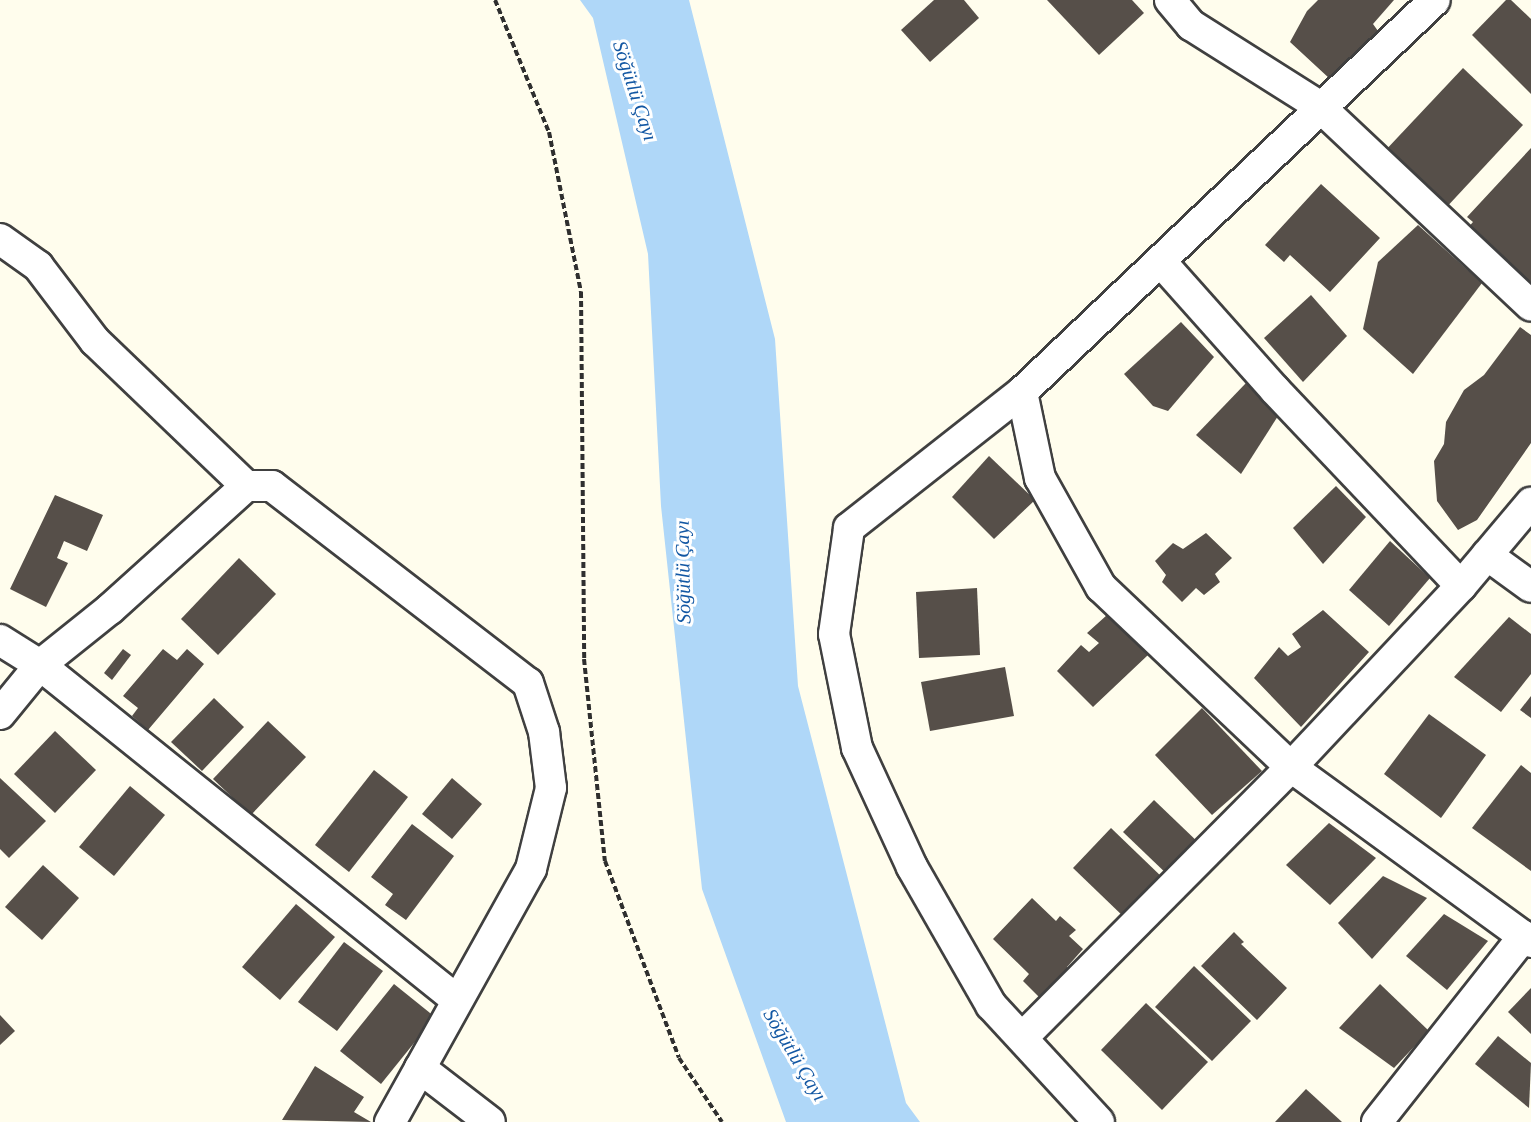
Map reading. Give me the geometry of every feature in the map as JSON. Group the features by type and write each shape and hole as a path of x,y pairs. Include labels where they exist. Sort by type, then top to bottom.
{"street":[{"path":"1170,0 1191,25 1319,106 1531,306"},
{"path":"1100,1122 992,1005 912,867 857,748 834,634 849,528 1022,392 1161,262 1319,106 1435,0"},
{"path":"0,239 38,266 95,341 246,486"},
{"path":"1161,262 1275,390 1461,586"},
{"path":"1022,392 1040,478 1101,587 1291,767 1528,939 1377,1122"},
{"path":"0,714 40,665 110,609 246,486 272,486 528,683 544,732 551,788 531,869 390,1122"},
{"path":"1023,1037 1291,767 1461,586 1531,502"},
{"path":"1487,555 1531,587"},
{"path":"0,640 40,665 457,1000"},
{"path":"420,1068 490,1122"}],"path":[{"path":"495,0 549,132 580,292 584,659 605,861 679,1058 722,1122"}],"water":[{"name":"Söğütlü Çayı","path":"580,0 689,0 775,339 798,686 906,1103 920,1122 786,1122 702,889 661,506 648,254 593,18"}],"building":[{"path":"934,0 964,0 979,18 930,62 901,30"},
{"path":"1047,0 1132,0 1144,13 1099,55"},
{"path":"1318,0 1394,0 1373,24 1378,31 1330,79 1290,42 1307,11"},
{"path":"1506,0 1511,0 1531,19 1531,94 1472,35"},
{"path":"1463,68 1523,125 1443,211 1382,154"},
{"path":"1531,148 1531,281 1526,286 1466,230 1473,222 1467,217"},
{"path":"1321,184 1380,238 1330,292 1290,255 1284,262 1265,245"},
{"path":"1418,225 1482,283 1413,374 1363,329 1378,262"},
{"path":"1311,295 1347,336 1303,382 1264,338"},
{"path":"1181,322 1214,357 1168,411 1153,406 1124,374"},
{"path":"1520,327 1531,335 1531,443 1477,520 1458,530 1437,501 1434,461 1444,444 1446,422 1464,390 1484,375"},
{"path":"1246,383 1278,416 1241,474 1196,435"},
{"path":"989,456 1035,500 994,539 952,497"},
{"path":"1336,486 1366,517 1323,564 1293,528"},
{"path":"55,495 103,515 87,551 64,541 57,558 68,563 46,607 10,589"},
{"path":"1206,533 1232,558 1215,574 1220,582 1204,595 1196,588 1182,602 1162,582 1166,575 1155,561 1173,543 1183,549"},
{"path":"1390,541 1430,578 1389,626 1349,590"},
{"path":"239,558 276,594 218,655 181,619"},
{"path":"977,588 980,655 919,658 916,592"},
{"path":"1323,610 1369,652 1301,727 1254,678 1279,647 1288,656 1301,647 1292,634"},
{"path":"1107,615 1148,655 1093,707 1057,671 1081,645 1089,652 1099,643 1087,633"},
{"path":"1509,617 1531,634 1531,674 1501,712 1454,677"},
{"path":"123,649 131,655 112,680 104,673"},
{"path":"163,649 177,660 187,649 204,664 148,730 132,716 138,708 123,696"},
{"path":"1005,667 1014,716 930,731 921,682"},
{"path":"1531,696 1531,718 1520,710"},
{"path":"214,698 244,727 202,771 171,742"},
{"path":"1202,708 1262,771 1212,815 1155,755"},
{"path":"1429,714 1486,755 1441,818 1384,774"},
{"path":"268,721 306,757 251,815 213,779"},
{"path":"55,731 96,770 55,813 14,774"},
{"path":"1521,765 1531,773 1531,871 1472,828"},
{"path":"374,770 408,797 349,872 315,845"},
{"path":"0,778 46,821 9,858 0,849"},
{"path":"452,778 482,804 452,839 422,814"},
{"path":"130,786 165,815 114,876 79,847"},
{"path":"1154,800 1202,846 1171,878 1123,832"},
{"path":"1329,823 1376,858 1330,905 1286,865"},
{"path":"412,824 454,856 406,920 385,905 393,894 371,877"},
{"path":"1111,828 1165,880 1126,919 1073,868"},
{"path":"43,865 79,898 42,940 5,907"},
{"path":"1383,876 1427,898 1372,959 1338,923"},
{"path":"1032,898 1056,921 1060,916 1076,930 1069,936 1083,949 1067,967 1075,974 1046,1004 1023,981 1029,974 993,939"},
{"path":"296,904 335,937 280,1000 242,967"},
{"path":"1444,914 1488,941 1447,990 1406,956"},
{"path":"1234,932 1244,942 1241,944 1287,988 1257,1020 1201,966"},
{"path":"344,942 383,971 337,1031 298,1002"},
{"path":"1194,966 1251,1021 1212,1061 1155,1007"},
{"path":"394,984 435,1017 381,1084 340,1051"},
{"path":"1380,984 1429,1031 1394,1068 1339,1028"},
{"path":"1531,988 1531,1034 1508,1012"},
{"path":"1146,1003 1208,1062 1162,1110 1101,1050"},
{"path":"0,1015 15,1031 0,1045"},
{"path":"1498,1036 1531,1063 1529,1108 1475,1064"},
{"path":"315,1066 364,1097 354,1112 371,1122 282,1120"},
{"path":"1306,1089 1342,1122 1275,1122"}]}
